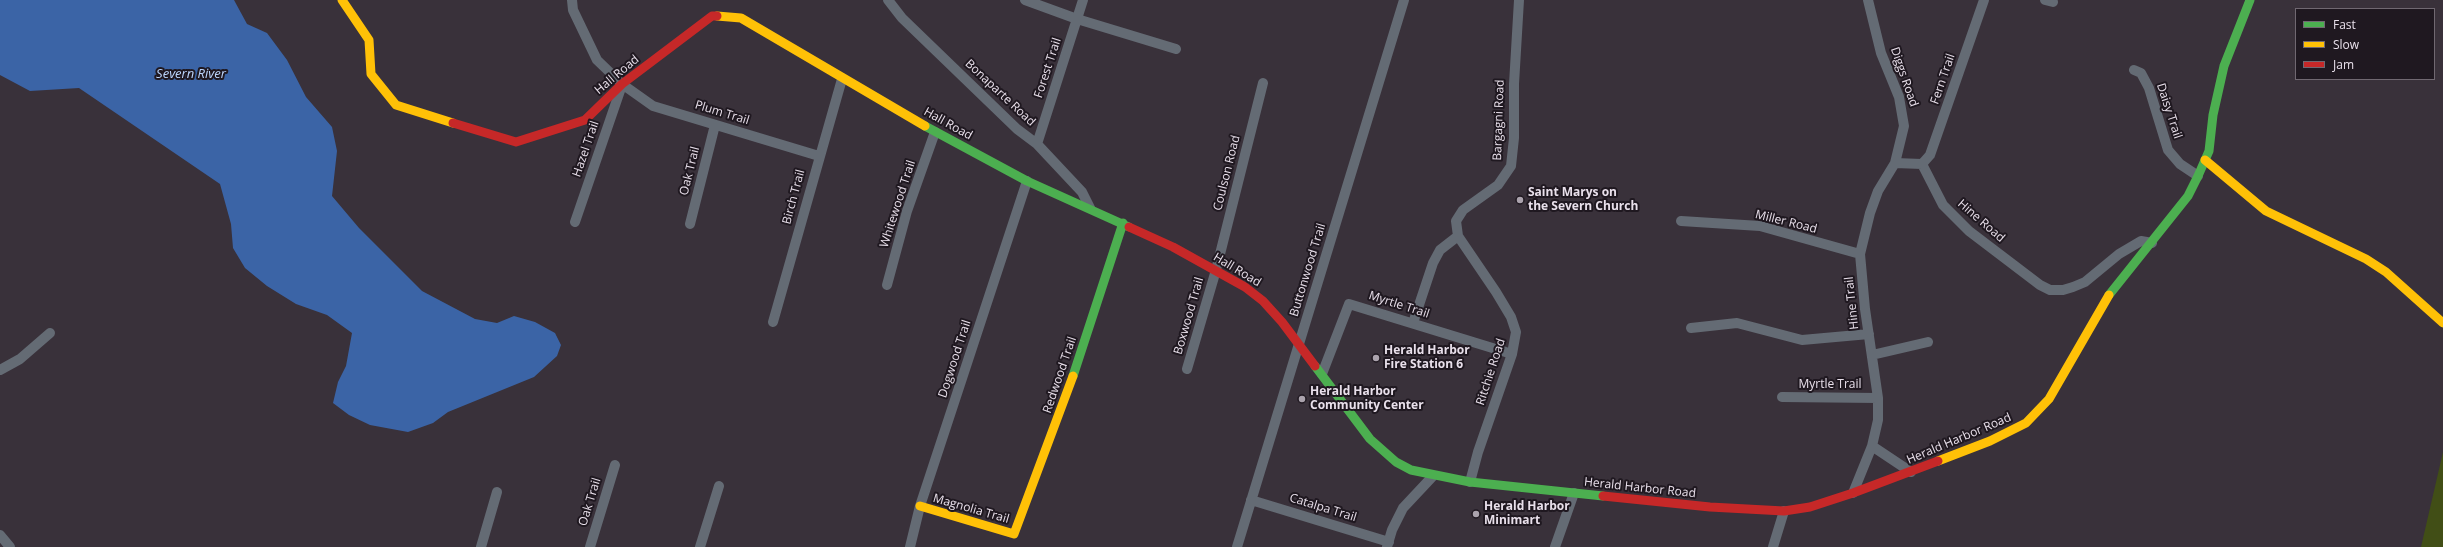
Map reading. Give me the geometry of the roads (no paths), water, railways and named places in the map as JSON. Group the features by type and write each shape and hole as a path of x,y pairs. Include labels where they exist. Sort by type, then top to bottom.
{"street":[{"name":"Hall Road","path":"342,0 369,40 372,74 396,105 516,142 585,120 622,84 712,16 741,18 842,80 1027,181 1123,223 1216,270 1245,287 1263,301 1300,343 1339,400 1381,450 1396,462 1411,470 1445,479"},
{"name":"Bonaparte Road","path":"888,0 918,33 1017,129 1037,144 1082,192 1090,208"},
{"path":"1025,0 1077,19 1176,49"},
{"name":"Forest Trail","path":"1037,144 1083,0"},
{"name":"Buttonwood Trail","path":"1237,547 1404,0"},
{"name":"Bargagni Road","path":"1458,236 1456,227 1458,216 1463,210 1498,185 1511,166 1514,138 1514,84 1519,0"},
{"name":"Fern Trail","path":"1922,164 1930,155 1984,0"},
{"name":"Herald Harbor Road","path":"1445,479 1710,507 1784,511 1810,507 1911,472 1990,441 2026,423 2049,399 2068,369 2088,328 2111,290 2152,243 2188,196 2205,160 2210,143 2214,109 2224,66 2250,0"},
{"name":"Diggs Road","path":"1869,1 1881,53 1899,97 1903,112 1904,126 1896,163"},
{"name":"Plum Trail","path":"573,5 597,60 622,84 653,106 819,156"},
{"name":"Daisy Trail","path":"2134,70 2141,73 2149,88 2168,150 2180,164 2198,176"},
{"name":"Birch Trail","path":"773,322 819,156 842,80"},
{"name":"Coulson Road","path":"1216,270 1263,83"},
{"name":"Hazel Trail","path":"575,222 622,84"},
{"name":"Oak Trail","path":"690,224 715,125"},
{"name":"Whitewood Trail","path":"887,285 907,211 936,132"},
{"path":"2205,160 2266,211 2342,246 2373,263 2443,323"},
{"path":"1896,163 1922,164"},
{"name":"Hine Trail","path":"1853,493 1877,432 1878,398 1860,254 1868,221 1878,191 1896,163"},
{"name":"Hine Road","path":"1922,164 1943,204 1969,231 2040,285 2050,290 2063,290 2085,282 2119,254 2141,241 2152,243"},
{"name":"Dogwood Trail","path":"910,547 920,506 1027,181"},
{"name":"Miller Road","path":"1681,221 1760,226 1860,254"},
{"name":"Redwood Trail","path":"1014,534 1070,386 1123,223"},
{"path":"1413,323 1433,263 1440,250 1458,236"},
{"name":"Ritchie Road","path":"1458,236 1514,322 1516,332 1512,354 1478,452 1470,482"},
{"name":"Boxwood Trail","path":"1187,369 1216,270"},
{"name":"Myrtle Trail","path":"1322,374 1349,304 1512,354"},
{"path":"1691,328 1738,323 1802,340 1869,334"},
{"path":"0,370 20,359 50,333"},
{"path":"1872,355 1928,342"},
{"name":"Myrtle Trail","path":"1782,397 1878,398"},
{"path":"1872,446 1911,472"},
{"name":"Oak Trail","path":"590,547 615,465"},
{"path":"1389,545 1403,508 1433,476"},
{"path":"700,547 719,486"},
{"path":"481,547 497,492"},
{"path":"1555,547 1574,492"},
{"name":"Catalpa Trail","path":"1251,500 1389,545"},
{"name":"Magnolia Trail","path":"920,506 1014,534"},
{"path":"1773,547 1784,511"},
{"path":"0,535 10,547"}],"water":[{"name":"Severn River","path":"0,0 234,0 247,24 267,33 287,60 306,97 332,127 337,151 332,196 359,228 422,291 475,319 497,323 514,316 535,322 555,333 561,345 557,356 534,377 448,412 433,423 408,432 370,425 349,415 333,403 338,382 346,366 352,333 327,315 296,304 267,286 245,268 233,248 231,224 220,184 79,88 30,91 0,75"}],"place":[{"name":"Saint Marys on the Severn Church","path":"1520,200"},
{"name":"Herald Harbor Fire Station 6","path":"1376,358"},
{"name":"Herald Harbor Community Center","path":"1302,399"},
{"name":"Herald Harbor Minimart","path":"1476,514"}]}
